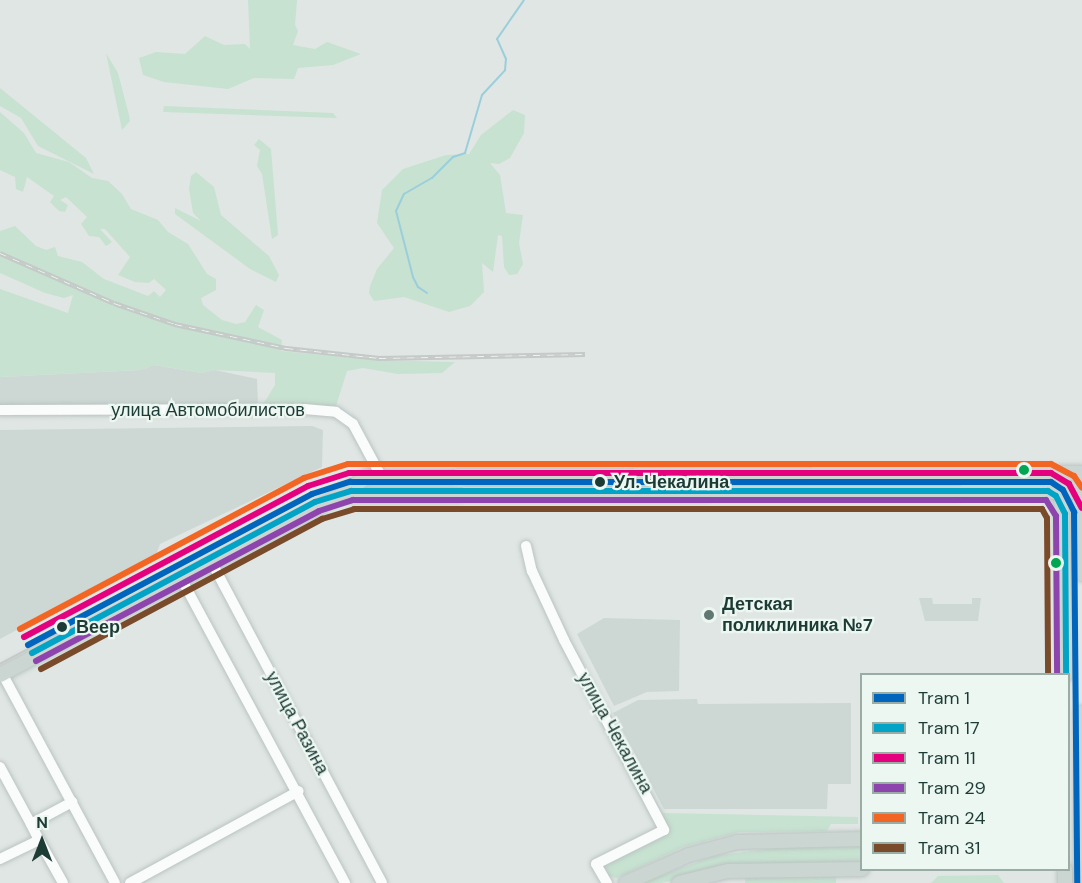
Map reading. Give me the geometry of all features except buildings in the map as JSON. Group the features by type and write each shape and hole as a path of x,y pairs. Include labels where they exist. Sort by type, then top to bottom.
{"main road":[{"path":"1,674 341,495 360,479 381,476 1081,473 1082,574"},
{"path":"1061,474 1066,673"},
{"path":"1043,492 1056,499 1062,511"},
{"path":"341,495 1081,492"},
{"path":"1065,883 1074,868 1077,841 1082,713"},
{"path":"626,883 689,855 737,842 860,839"},
{"path":"1074,868 1080,883"},
{"path":"679,883 712,878 860,869"}],"street":[{"name":"улица Автомобилистов","path":"0,410 304,409 336,412 353,424 381,476"},
{"name":"улица Чекалина","path":"526,546 532,571 564,640 664,830 596,864 607,883"},
{"name":"улица Разина","path":"212,563 382,883"},
{"name":"улица Разина","path":"182,580 299,791 345,883"},
{"path":"1,674 115,883"},
{"path":"0,767 63,883"},
{"path":"130,883 299,791"},
{"path":"31,824 72,802"},
{"path":"0,859 39,840"}],"shaded area":[{"path":"154,365 202,373 215,370 257,379 258,406 0,405 0,377 141,370"},
{"path":"312,426 323,430 322,467 160,544 156,555 0,639 0,430"},
{"path":"919,598 932,598 933,604 972,604 972,598 981,598 978,621 925,621"},
{"path":"604,618 680,620 679,691 647,692 614,706 577,634"},
{"path":"697,699 698,704 851,703 851,784 828,784 827,809 664,809 613,713 638,700"}],"green space":[{"path":"248,0 297,0 295,25 298,31 293,45 315,49 327,42 361,54 333,65 298,68 294,79 254,78 228,89 164,82 143,75 139,58 156,52 185,54 205,36 224,45 245,44 250,49"},
{"path":"106,53 118,73 129,115 130,121 122,130"},
{"path":"0,88 86,158 94,174 38,146 21,118 0,106"},
{"path":"164,106 333,113 337,118 163,112"},
{"path":"513,110 525,115 524,133 510,158 499,164 490,163 500,175 506,213 523,215 519,243 523,264 517,274 509,275 504,267 502,236 498,235 493,272 482,263 484,292 470,306 449,312 404,297 374,301 369,293 370,286 377,269 394,248 377,223 382,190 403,169 446,155 469,154 481,135"},
{"path":"0,112 24,133 36,153 69,162 92,178 108,181 122,194 131,209 158,220 168,232 188,244 207,274 216,279 216,290 201,298 203,305 222,320 236,324 245,322 256,305 264,310 258,327 282,340 281,351 375,360 455,362 442,373 398,374 363,368 347,371 336,406 262,406 275,385 275,373 215,370 202,373 154,365 141,370 0,377 0,289 68,313 73,295 64,298 45,293 0,273 0,231 15,226 36,246 46,250 55,247 58,256 82,262 104,279 148,296 154,291 160,297 166,290 154,279 149,283 135,282 118,275 130,257 105,229 100,229 112,242 106,246 99,237 89,236 81,224 87,217 66,197 60,200 68,205 65,212 59,211 50,202 54,196 27,177 23,192 16,189 15,177 0,170"},
{"path":"259,139 271,149 278,235 272,239 262,174 257,166 260,150 254,145"},
{"path":"196,172 214,187 221,215 269,256 279,275 276,282 250,269 175,214 175,208 201,221 193,213 189,189 191,176"},
{"path":"662,813 858,817 858,824 831,824 827,831 739,832 683,847 617,878 607,876 605,866 669,830"},
{"path":"791,846 860,846 860,864 735,866 662,883 641,883 714,856"},
{"path":"998,875 1004,883 931,883 938,876"},
{"path":"745,877 836,877 836,883 745,883"}],"waterway":[{"path":"427,293 418,287 413,277 396,211 404,194 432,178 453,157 465,153 482,95 505,70 506,59 497,39 524,0"}],"tram line":[{"name":"24","path":"20,629 304,478 348,464 1051,464 1074,476 1082,488"},
{"name":"11","path":"24,637 308,486 349,473 1051,473 1069,484 1082,508"},
{"name":"1","path":"28,645 312,494 350,482 1051,482 1063,490 1074,512 1077,883"},
{"name":"17","path":"32,653 315,502 351,491 1048,491 1056,496 1065,514 1066,673"},
{"name":"29","path":"36,661 319,511 353,500 1046,500 1056,516 1057,673"},
{"name":"31","path":"41,669 322,519 354,509 1042,509 1047,518 1048,673"},
{"path":"0,664 64,630"}],"railway":[{"path":"0,253 114,303 175,324 286,348 379,358 585,354"}],"place":[{"name":"Ул. Чекалина","path":"600,482"},
{"name":"Детская поликлиника №7","path":"709,615"},
{"name":"Веер","path":"62,627"}]}
